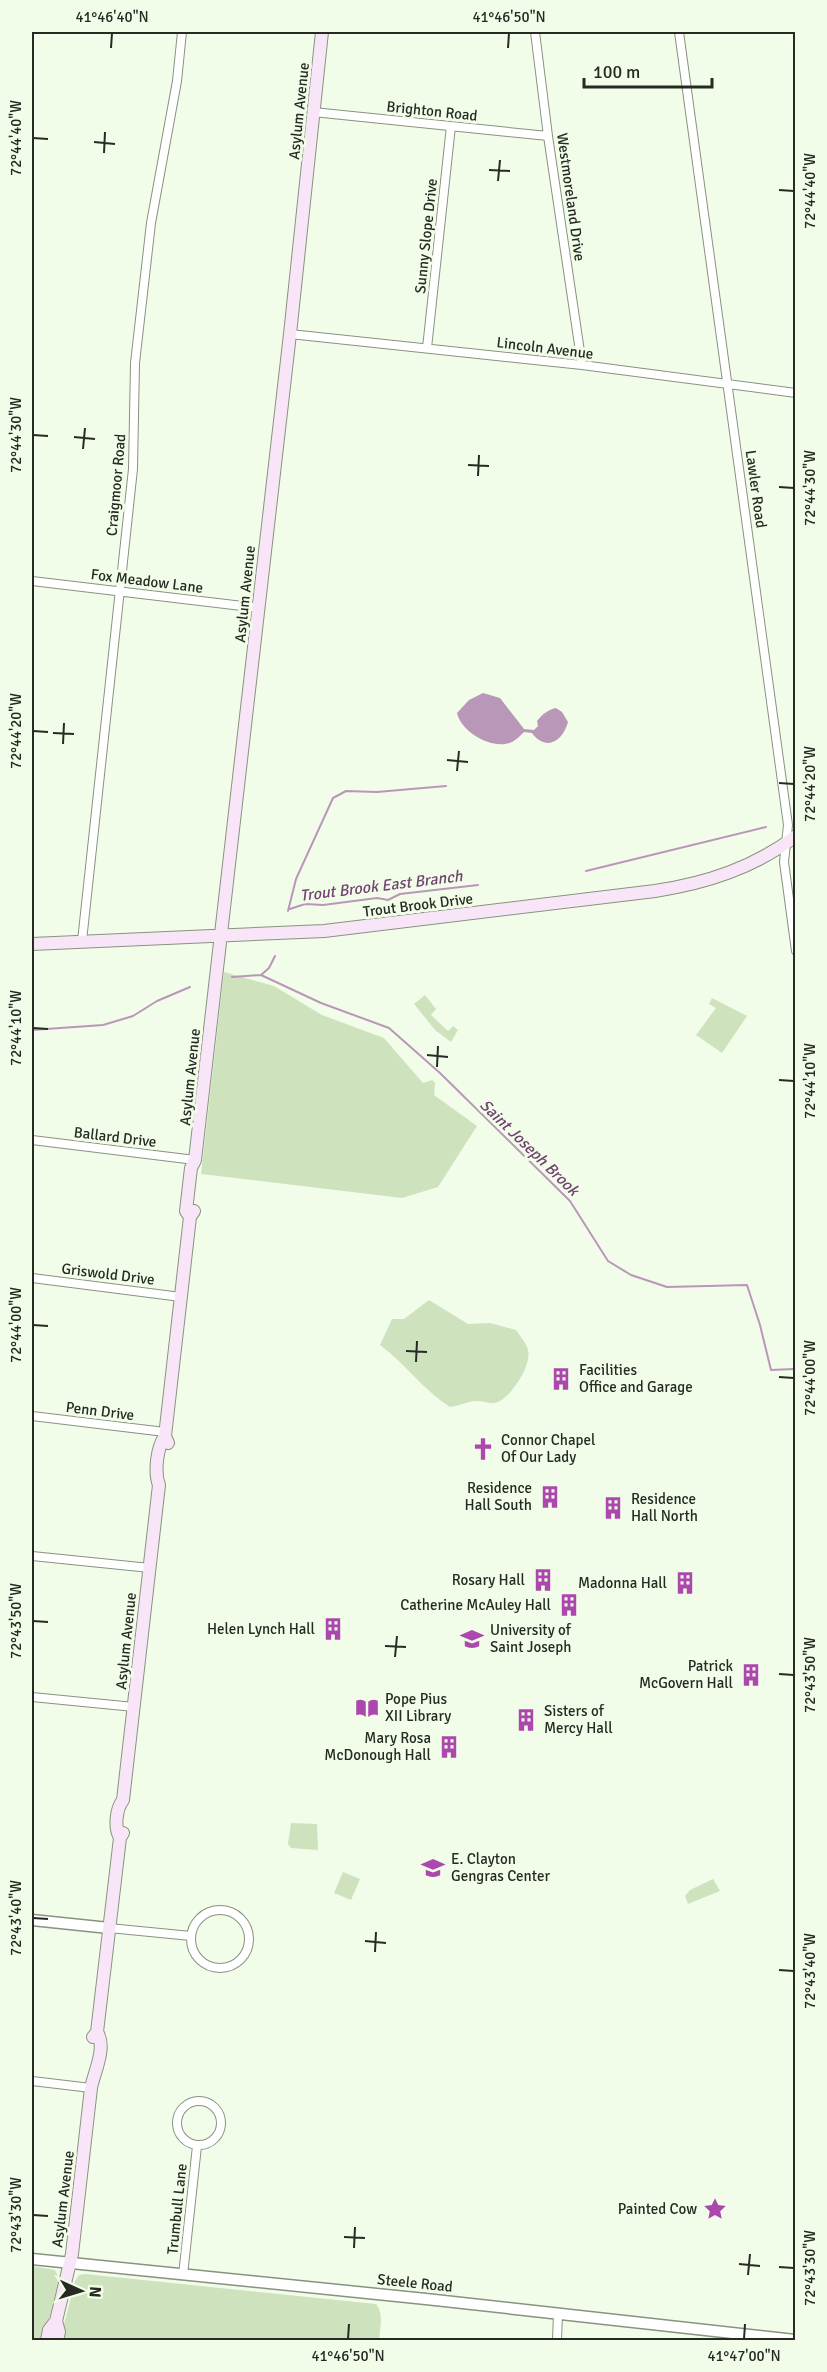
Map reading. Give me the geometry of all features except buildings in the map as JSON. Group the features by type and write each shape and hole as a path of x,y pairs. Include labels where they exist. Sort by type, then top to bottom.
{"main road":[{"name":"Asylum Avenue","path":"47,2340 49,2330 56,2321 70,2264 92,2083 97,2072 101,2038 97,2032 120,1838 124,1832 127,1807 123,1800 159,1485 164,1479 168,1443 165,1434 190,1216 194,1211 198,1169 195,1160 290,334 322,32"},
{"name":"Trout Brook Drive","path":"32,944 324,931 687,886 735,872 773,852 791,839"},
{"name":"Asylum Avenue","path":"56,2321 59,2332 57,2340"}],"street":[{"name":"Craigmoor Road","path":"82,941 133,469 135,363 151,223 177,81 183,32"},
{"name":"Westmoreland Drive","path":"535,32 582,365"},
{"name":"Lawler Road","path":"679,32 791,839 784,862 795,951"},
{"name":"Brighton Road","path":"313,112 548,136"},
{"name":"Sunny Slope Drive","path":"427,348 451,126"},
{"name":"Lincoln Avenue","path":"290,334 582,365 795,393"},
{"name":"Fox Meadow Lane","path":"32,581 259,608"},
{"name":"Ballard Drive","path":"32,1140 195,1160"},
{"name":"Griswold Drive","path":"32,1278 181,1297"},
{"name":"Penn Drive","path":"32,1416 165,1434"},
{"path":"32,1556 150,1568"},
{"path":"32,1697 134,1707"},
{"path":"222,1910 239,1918 246,1927 249,1938 247,1949 241,1959 221,1968 210,1966 199,1958 194,1950 191,1936 201,1917 209,1912 222,1910"},
{"path":"32,1920 191,1936"},
{"path":"32,2081 92,2083"},
{"name":"Trumbull Lane","path":"201,2101 215,2109 221,2125 213,2140 197,2146 181,2137 177,2128 177,2119 184,2107 192,2102 201,2101"},
{"name":"Trumbull Lane","path":"183,2275 197,2146"},
{"name":"Steele Road","path":"32,2259 795,2340"},
{"path":"557,2340 558,2314"}],"green space":[{"path":"224,972 274,986 322,1015 384,1038 423,1083 432,1080 435,1083 434,1095 477,1126 438,1187 402,1198 201,1174"},
{"path":"425,995 436,1009 431,1015 448,1031 453,1026 458,1030 451,1042 435,1030 414,1004"},
{"path":"712,998 747,1016 722,1053 696,1035 716,1008 709,1004"},
{"path":"429,1300 468,1324 490,1323 516,1330 528,1350 527,1363 520,1379 505,1398 494,1403 474,1401 450,1407 431,1393 380,1345 392,1319 404,1319"},
{"path":"291,1823 317,1824 318,1850 291,1848 288,1844"},
{"path":"343,1872 360,1879 351,1900 334,1893"},
{"path":"713,1879 720,1891 688,1904 685,1896 690,1890"},
{"path":"32,2266 55,2270 59,2278 44,2340 32,2340"},
{"path":"79,2275 376,2304 381,2316 379,2340 60,2340 75,2281"}],"shaded area":[{"path":"483,693 500,698 524,729 534,730 541,716 556,708 562,712 568,722 566,729 558,739 548,743 537,739 532,733 524,732 514,741 504,744 487,742 471,733 457,713 469,700"}],"waterway":[{"path":"288,911 296,879 333,798 346,791 377,792 446,786"},
{"path":"586,871 766,827"},
{"name":"Trout Brook East Branch","path":"290,909 305,904 323,905 377,898 388,900 400,894 478,885"},
{"name":"Trout Brook East Branch","path":"261,975 269,968 275,956"},
{"name":"Saint Joseph Brook","path":"232,977 261,975 321,1003 389,1028 440,1073 570,1201 608,1261 631,1275 667,1287 747,1285 771,1370 794,1369"},
{"name":"Trout Brook East Branch","path":"32,1030 103,1025 133,1016 157,1001 190,987"}],"place":[{"name":"Facilities Office and Garage","path":"561,1379"},
{"name":"Connor Chapel Of Our Lady","path":"483,1449"},
{"name":"Residence Hall South","path":"550,1497"},
{"name":"Residence Hall North","path":"613,1508"},
{"name":"Rosary Hall","path":"543,1580"},
{"name":"Madonna Hall","path":"685,1583"},
{"name":"Catherine McAuley Hall","path":"569,1605"},
{"name":"Helen Lynch Hall","path":"333,1629"},
{"name":"University of Saint Joseph","path":"472,1639"},
{"name":"Patrick McGovern Hall","path":"751,1675"},
{"name":"Pope Pius XII Library","path":"367,1708"},
{"name":"Sisters of Mercy Hall","path":"526,1720"},
{"name":"Mary Rosa McDonough Hall","path":"449,1747"},
{"name":"E. Clayton Gengras Center","path":"433,1868"},
{"name":"Painted Cow","path":"715,2209"}]}
